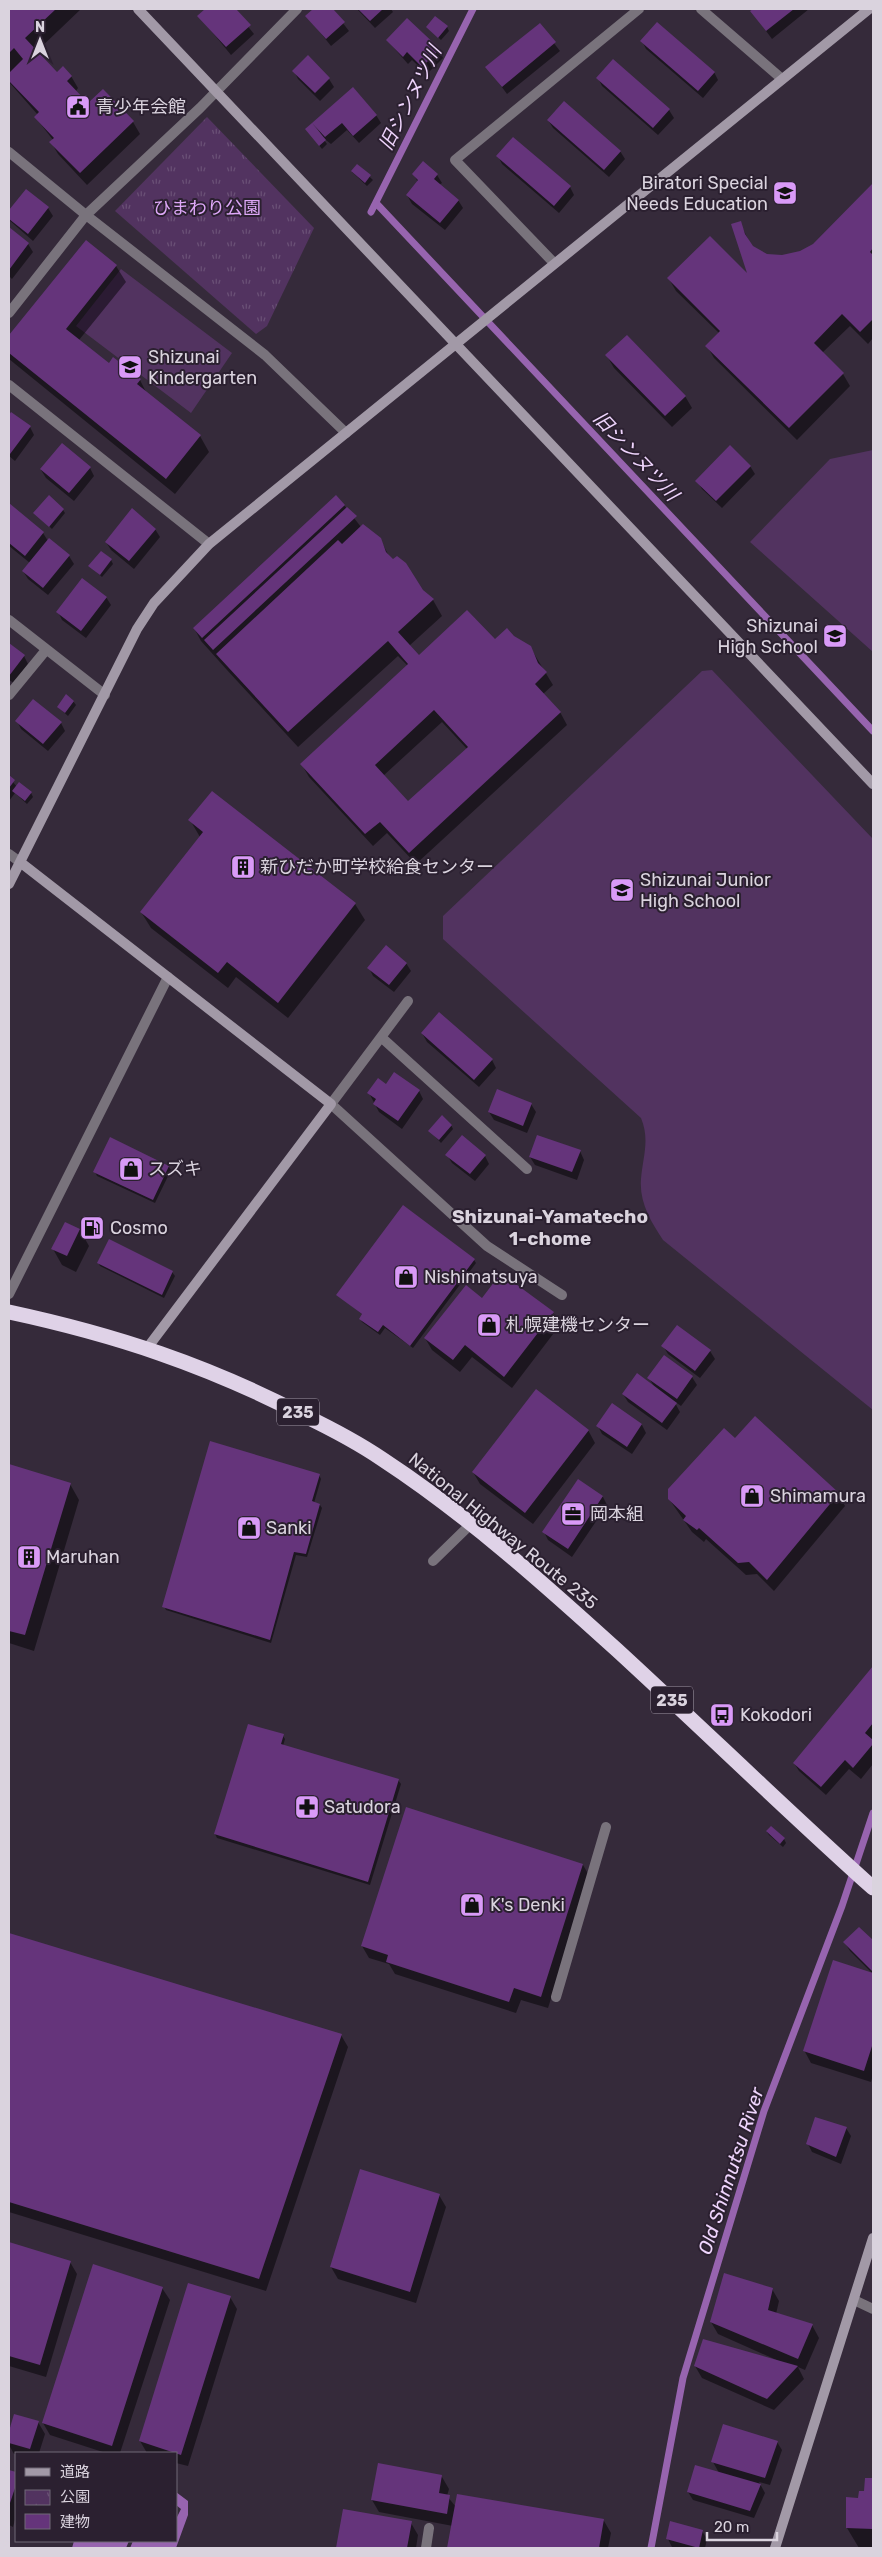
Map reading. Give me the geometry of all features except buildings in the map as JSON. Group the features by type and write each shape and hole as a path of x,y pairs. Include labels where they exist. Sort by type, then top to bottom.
{"highway":[{"name":"National Highway Route 235","path":"9,1312 58,1322 148,1347 216,1373 322,1424 380,1457 471,1524 548,1587 871,1886"}],"street":[{"path":"138,9 873,784"},
{"path":"9,313 86,216 217,92 297,9"},
{"path":"554,263 455,160 639,9"},
{"path":"701,9 782,79"},
{"path":"9,884 137,629 154,603 209,544 488,316 870,9"},
{"path":"9,152 86,216 265,355 346,433"},
{"path":"9,385 209,544"},
{"path":"9,620 105,695"},
{"path":"9,695 46,650"},
{"path":"9,854 331,1104 487,1246 562,1295"},
{"path":"9,1294 168,976"},
{"path":"148,1347 408,1001"},
{"path":"381,1037 527,1169"},
{"path":"432,1561 471,1524"},
{"path":"556,1996 606,1827"},
{"path":"775,2548 873,2238"},
{"path":"854,2300 873,2309"},
{"path":"426,2548 429,2528"}],"green space":[{"name":"ひまわり公園","path":"207,117 314,228 267,326 256,334 115,211"},
{"path":"121,269 232,353 191,413 76,326"},
{"path":"873,450 873,652 750,542 830,459"},
{"path":"712,670 873,839 873,1410 663,1240 650,1219 642,1196 641,1179 645,1134 641,1118 443,939 443,916 702,671"}],"shaded area":[{"path":"178,2494 188,2501 188,2515 176,2548 130,2548 133,2542 178,2542 178,2515 181,2509 178,2507"},
{"path":"74,2542 129,2542 126,2548 72,2548"}],"waterway":[{"name":"旧シンヌツ川","path":"371,212 473,9"},
{"name":"旧シンヌツ川","path":"376,203 873,731"},
{"name":"Old Shinnutsu River","path":"651,2548 683,2378 764,2111 842,1906 873,1813"}],"place":[{"name":"青少年会館","path":"78,107"},
{"name":"Biratori Special Needs Education","path":"785,193"},
{"name":"Shizunai Kindergarten","path":"130,367"},
{"name":"Shizunai High School","path":"835,636"},
{"name":"新ひだか町学校給食センター","path":"243,867"},
{"name":"Shizunai Junior High School","path":"622,890"},
{"name":"スズキ","path":"131,1169"},
{"name":"Cosmo","path":"92,1228"},
{"name":"Nishimatsuya","path":"406,1277"},
{"name":"札幌建機センター","path":"489,1325"},
{"name":"Shimamura","path":"752,1496"},
{"name":"岡本組","path":"573,1514"},
{"name":"Sanki","path":"249,1528"},
{"name":"Maruhan","path":"29,1557"},
{"name":"Kokodori","path":"722,1715"},
{"name":"Satudora","path":"307,1807"},
{"name":"K's Denki","path":"472,1905"}],"district":[{"name":"Shizunai-Yamatecho 1-chome","path":"550,1227"}]}
